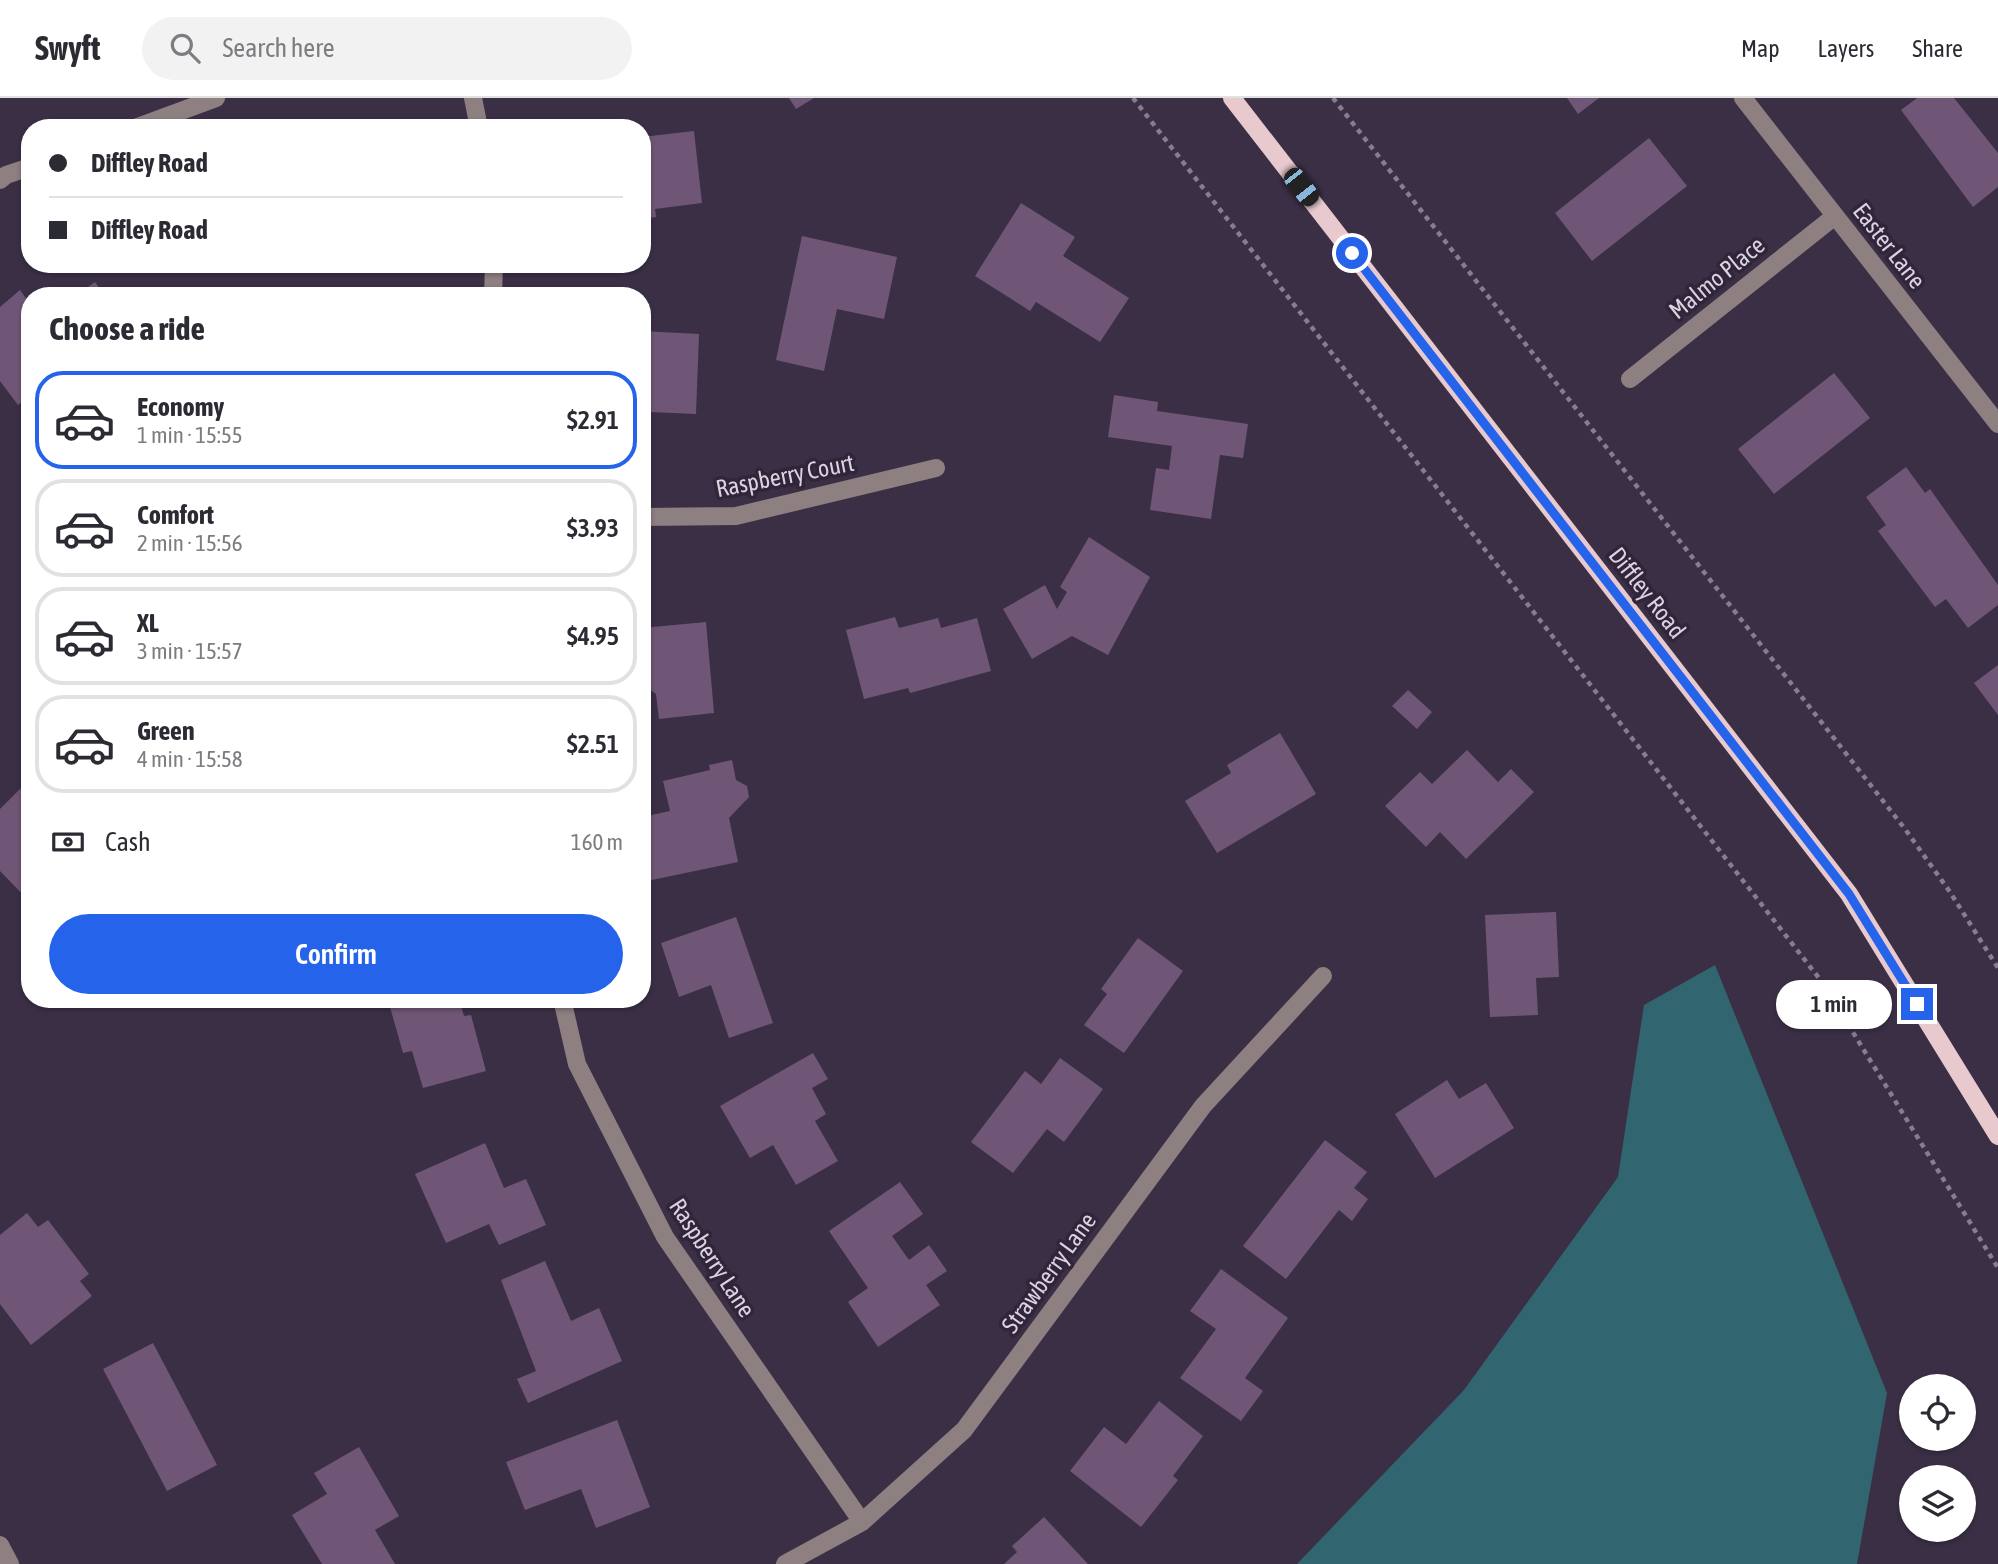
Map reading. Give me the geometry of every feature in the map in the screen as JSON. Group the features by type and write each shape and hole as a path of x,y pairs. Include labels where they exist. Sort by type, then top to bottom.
{"main road":[{"name":"Diffley Road","path":"1232,98 1849,894 1998,1136"}],"street":[{"path":"159,119 216,98"},
{"path":"473,98 477,119"},
{"name":"Easter Lane","path":"1742,98 1998,424"},
{"path":"0,180 21,170"},
{"name":"Malmo Place","path":"1630,379 1835,216"},
{"name":"Raspberry Court","path":"651,517 736,516 936,468"},
{"name":"Strawberry Lane","path":"785,1564 862,1522 964,1430 1203,1106 1323,976"},
{"name":"Raspberry Lane","path":"564,1008 577,1064 665,1237 862,1522"},
{"path":"0,1545 10,1564"}],"path":[{"path":"1133,98 1822,982 1998,1268"},
{"path":"1333,98 1905,829 1950,892 1998,968"}],"shaded area":[{"path":"1715,965 1887,1393 1857,1564 1297,1564 1464,1390 1618,1177 1644,1005"}],"building":[{"path":"789,98 814,98 796,109"},
{"path":"1567,98 1599,98 1578,114"},
{"path":"1917,98 1954,98 1998,153 1998,187 1973,207 1901,110"},
{"path":"694,131 702,203 655,209 656,217 651,218 651,136"},
{"path":"1649,138 1687,186 1592,261 1555,213"},
{"path":"1021,203 1075,237 1063,256 1129,298 1100,342 1036,302 1030,311 975,276"},
{"path":"802,236 897,257 884,319 837,309 824,371 776,360"},
{"path":"20,290 21,403 18,405 0,381 0,307"},
{"path":"651,331 699,334 696,414 651,412"},
{"path":"1834,373 1870,418 1774,494 1738,449"},
{"path":"1114,395 1158,402 1157,411 1248,424 1243,458 1220,455 1211,519 1150,510 1156,468 1169,470 1172,446 1108,437"},
{"path":"1906,467 1925,493 1930,489 1998,585 1998,605 1968,628 1946,599 1935,607 1878,531 1886,525 1866,497"},
{"path":"1089,537 1150,577 1108,655 1072,636 1032,659 1003,609 1045,585 1057,609 1067,592 1060,587"},
{"path":"895,617 899,628 938,618 941,628 977,618 991,671 910,693 908,688 864,699 846,630"},
{"path":"706,622 714,713 659,719 656,694 651,690 651,627"},
{"path":"1998,665 1998,715 1974,683"},
{"path":"1408,690 1432,712 1417,729 1392,706"},
{"path":"1280,733 1316,794 1217,853 1185,801 1231,773 1227,765"},
{"path":"1467,750 1498,782 1511,769 1534,792 1466,859 1440,832 1426,847 1385,806 1420,772 1432,784"},
{"path":"732,760 736,780 747,786 749,797 729,818 738,862 651,880 651,815 670,811 663,781 710,770 709,765"},
{"path":"21,788 21,893 0,871 0,809"},
{"path":"1556,912 1559,977 1536,978 1538,1015 1490,1017 1485,915"},
{"path":"736,917 773,1023 729,1038 711,985 679,997 661,943"},
{"path":"1138,938 1183,971 1124,1053 1084,1025 1107,994 1101,989"},
{"path":"390,1008 462,1008 464,1016 471,1015 486,1071 423,1088 412,1051 403,1053"},
{"path":"813,1053 828,1079 812,1088 826,1114 815,1121 838,1161 796,1185 773,1145 750,1158 720,1106"},
{"path":"1060,1058 1103,1089 1064,1142 1047,1129 1013,1173 971,1142 1025,1071 1041,1084"},
{"path":"1447,1080 1459,1099 1486,1083 1514,1128 1435,1178 1395,1114"},
{"path":"1325,1140 1367,1172 1354,1188 1368,1199 1352,1221 1339,1210 1286,1279 1243,1246"},
{"path":"485,1143 504,1188 526,1179 546,1225 499,1245 489,1224 446,1243 415,1174"},
{"path":"900,1182 923,1214 892,1236 909,1260 929,1245 947,1271 926,1285 940,1305 878,1347 848,1302 868,1288 829,1231"},
{"path":"27,1213 38,1227 48,1220 89,1274 80,1281 92,1296 31,1345 0,1304 0,1235"},
{"path":"545,1261 571,1321 599,1308 622,1361 528,1403 517,1379 536,1371 501,1280"},
{"path":"1221,1269 1288,1318 1245,1378 1263,1391 1241,1421 1180,1378 1216,1329 1190,1311"},
{"path":"153,1343 217,1465 167,1491 103,1369"},
{"path":"1159,1401 1203,1436 1173,1476 1178,1480 1141,1527 1070,1471 1104,1427 1126,1444"},
{"path":"617,1420 650,1507 596,1528 581,1489 525,1510 506,1462"},
{"path":"359,1447 399,1516 375,1530 395,1564 322,1564 292,1515 327,1494 314,1473"},
{"path":"1044,1517 1088,1564 1004,1564 1017,1552 1012,1546"}],"route":[{"path":"1352,253 1849,894 1917,1004"}]}
